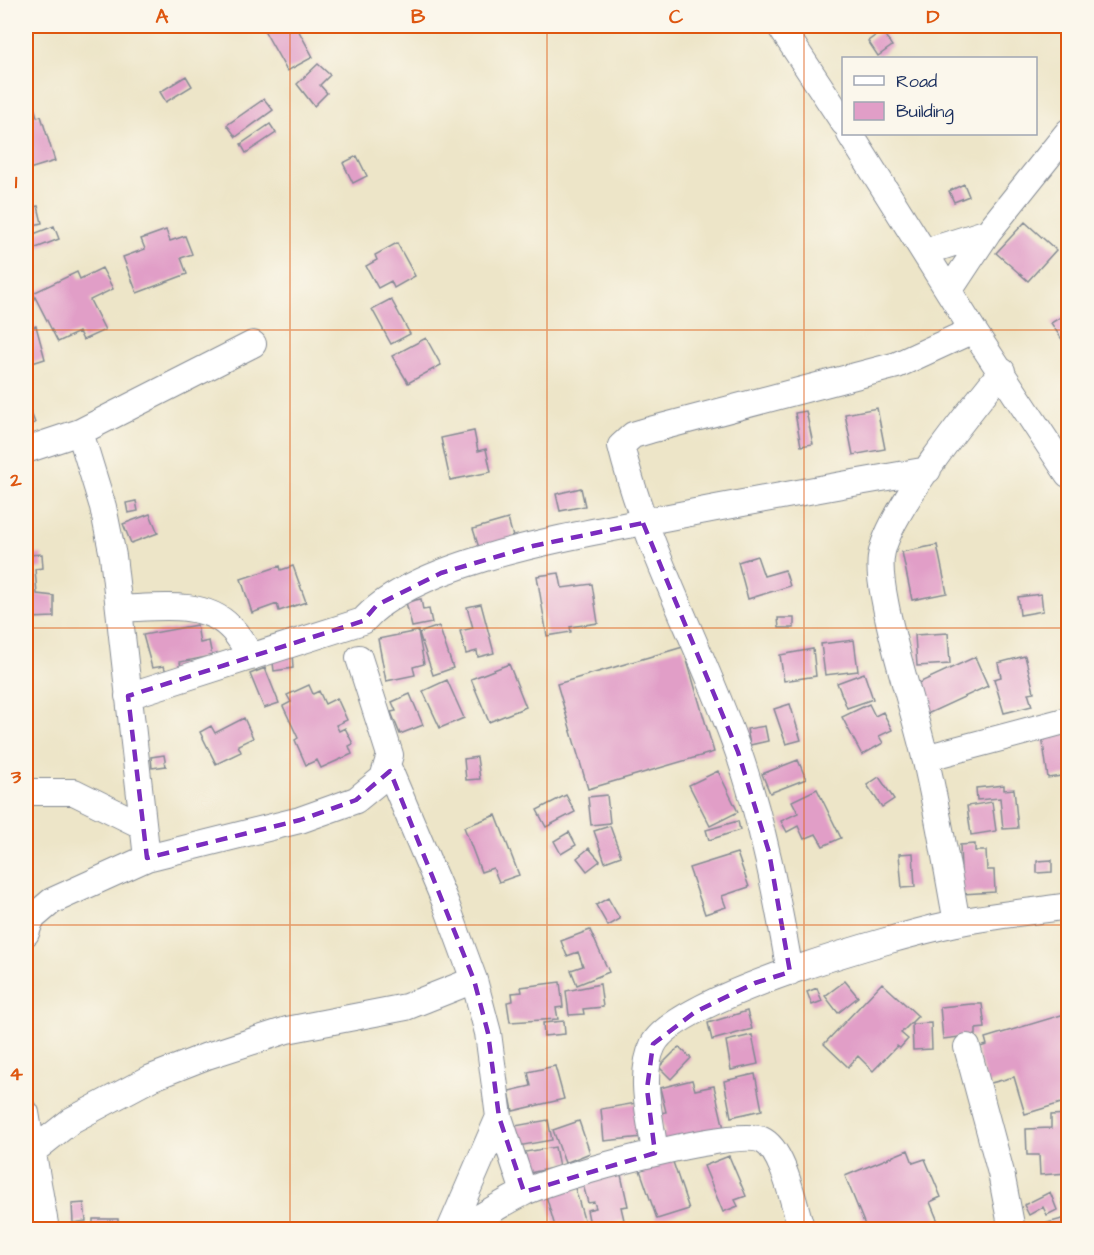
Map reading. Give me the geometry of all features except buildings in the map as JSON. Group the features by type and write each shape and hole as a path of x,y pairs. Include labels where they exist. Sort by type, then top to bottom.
{"street":[{"path":"780,26 842,121"},
{"path":"950,291 988,232 1068,132"},
{"path":"851,135 973,330 1068,474"},
{"path":"925,252 988,232"},
{"path":"790,972 769,852 738,752 668,577 643,523 621,446 633,435 897,365 973,330"},
{"path":"26,450 80,432 253,344"},
{"path":"957,923 925,758 890,624 881,580 881,557 887,537 928,470 1002,371"},
{"path":"80,432 103,507 118,609 141,825 147,858"},
{"path":"128,696 363,621 376,605 441,573 533,546 643,523 928,470"},
{"path":"118,609 169,607 205,611 230,626 252,657"},
{"path":"359,658 387,743 388,767 438,884 474,980 488,1033 499,1117 524,1192"},
{"path":"925,758 1068,720"},
{"path":"26,933 31,919 52,901 147,858 300,820 356,800 375,788 388,767"},
{"path":"26,792 74,792 141,825"},
{"path":"655,1153 647,1065 653,1044 672,1026 695,1012 754,982 957,923 1068,906"},
{"path":"33,1151 72,1120 151,1078 207,1056 287,1030 406,1007 474,980"},
{"path":"967,1047 1000,1173 1012,1230"},
{"path":"26,1113 46,1230"},
{"path":"450,1230 499,1117"},
{"path":"459,1230 524,1192 561,1178 655,1153 743,1137 761,1139 772,1147 782,1167 801,1230"}],"highlighted area":[{"path":"643,523 738,752 769,852 790,972 755,983 695,1012 653,1044 647,1089 655,1153 524,1192 499,1117 488,1033 474,980 390,771 356,800 300,820 147,858 128,696 363,621 377,605 441,573 533,546"}]}
